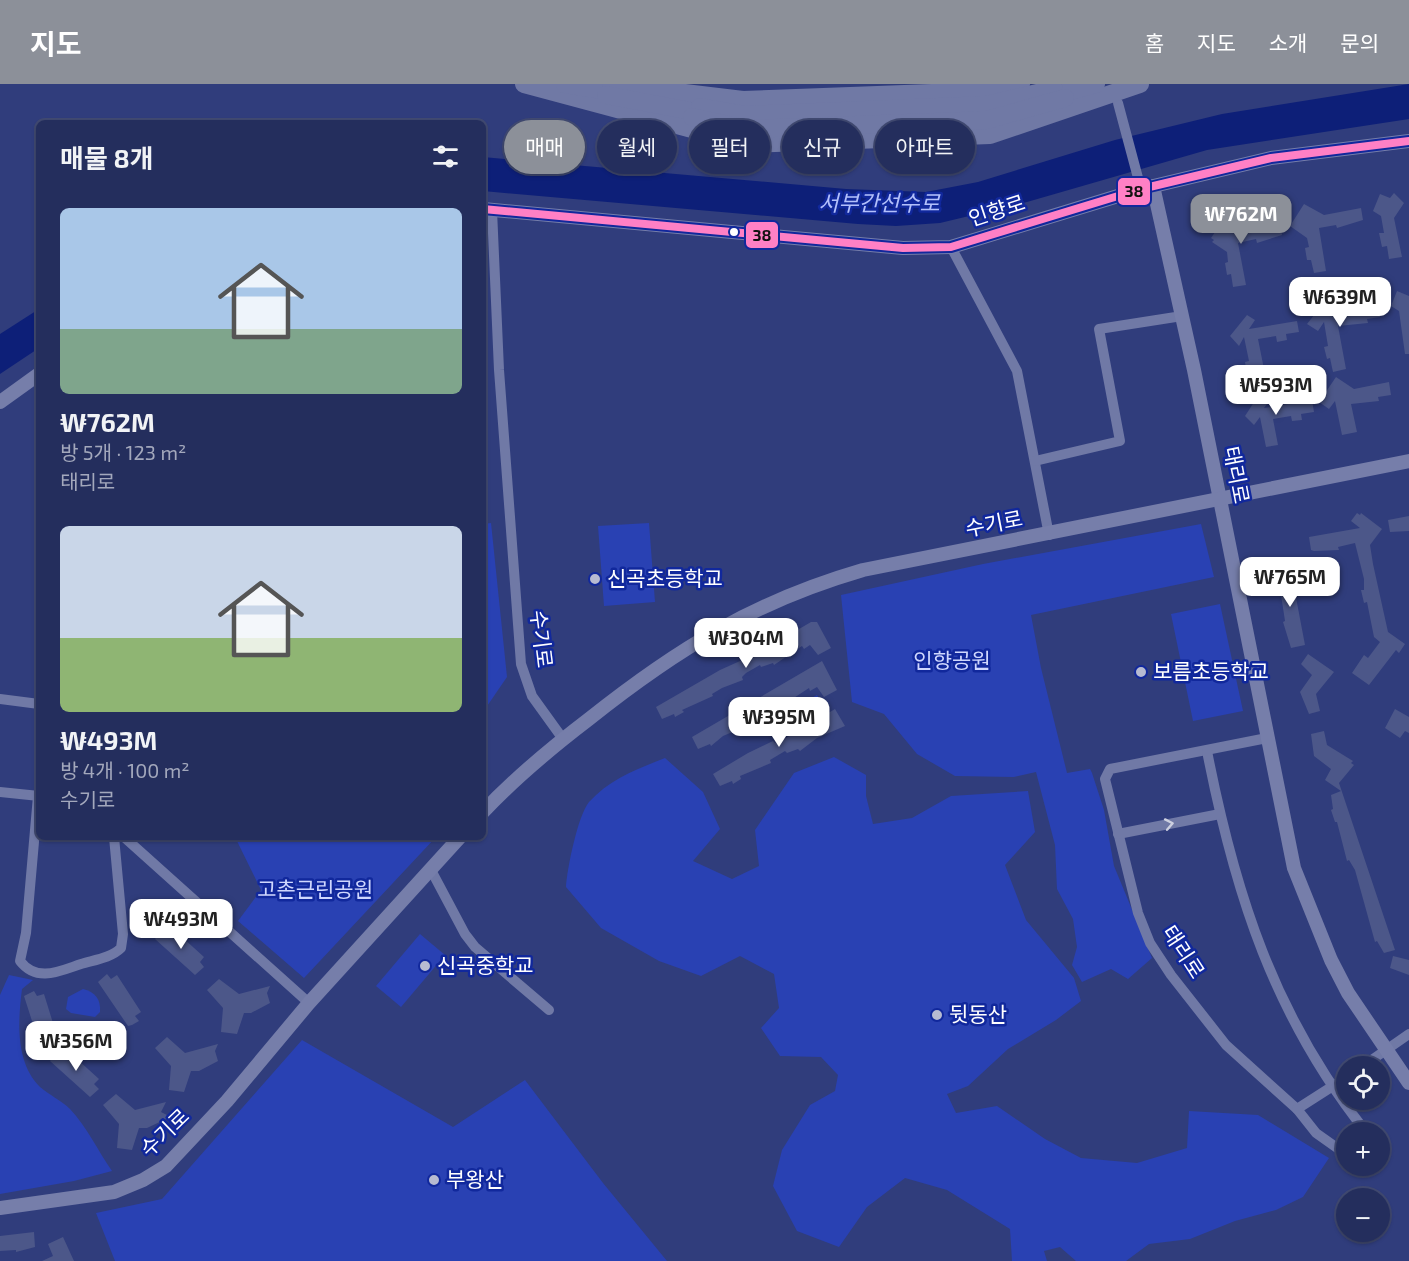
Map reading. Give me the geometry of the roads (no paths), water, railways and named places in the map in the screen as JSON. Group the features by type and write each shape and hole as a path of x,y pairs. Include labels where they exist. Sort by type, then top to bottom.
{"highway":[{"path":"524,84 748,144 990,135 1140,84"},
{"path":"531,84 747,136 987,128 1128,84"},
{"path":"540,84 747,129 987,120 1113,84"},
{"path":"552,84 747,122 987,112 1096,84"},
{"path":"565,84 746,115 986,105 1075,84"},
{"path":"585,84 746,107 987,97 1051,84"},
{"path":"611,84 743,100 985,91 1021,84"},
{"path":"651,84 746,93 967,84"}],"street":[{"path":"1118,103 1144,184"},
{"name":"인향로","path":"488,209 895,247 951,247 1144,184 1271,158 1409,141"},
{"name":"태리로","path":"1144,184 1182,316 1285,832 1298,879 1331,960 1385,1051 1409,1083"},
{"name":"수기로","path":"488,209 521,664 532,696 563,739"},
{"name":"수기로","path":"951,247 1017,372 1049,534"},
{"path":"1035,461 1120,441 1099,329 1182,316"},
{"path":"0,402 36,376"},
{"name":"수기로","path":"486,810 526,770 563,739 675,656 743,615 780,598 863,570 1409,461"},
{"path":"0,699 36,704"},
{"name":"태리로","path":"1267,738 1110,769 1105,779 1138,913 1157,955 1226,1046 1297,1109 1316,1133 1336,1147"},
{"path":"1207,751 1236,880 1261,950 1285,1005 1333,1086 1359,1122"},
{"path":"0,792 36,796"},
{"path":"1118,834 1220,814"},
{"path":"36,828 26,933 20,961 30,971 56,974 107,957 121,948 123,934 114,840"},
{"path":"127,840 309,1003"},
{"name":"수기로","path":"0,1209 114,1192 156,1173 175,1157 227,1101 309,1003 457,840"},
{"path":"431,870 465,934 475,947 549,1010"},
{"path":"1378,1056 1409,1034"},
{"path":"1297,1109 1336,1084"}],"water":[{"name":"서부간선수로","path":"1409,84 1409,119 1207,150 1027,202 940,223 896,226 858,224 486,191 486,157 504,159 504,174 585,174 585,166 597,167 597,174 676,174 846,189 926,192 978,182 1115,140 1222,114"},
{"path":"36,311 36,350 0,374 0,334"}],"place":[{"name":"신곡초등학교","path":"595,579"},
{"name":"보름초등학교","path":"1141,672"},
{"name":"신곡중학교","path":"425,966"},
{"name":"뒷동산","path":"937,1015"},
{"name":"부왕산","path":"434,1180"}],"park label":[{"name":"인향공원","path":"952,661"},
{"name":"고촌근린공원","path":"315,890"}]}
